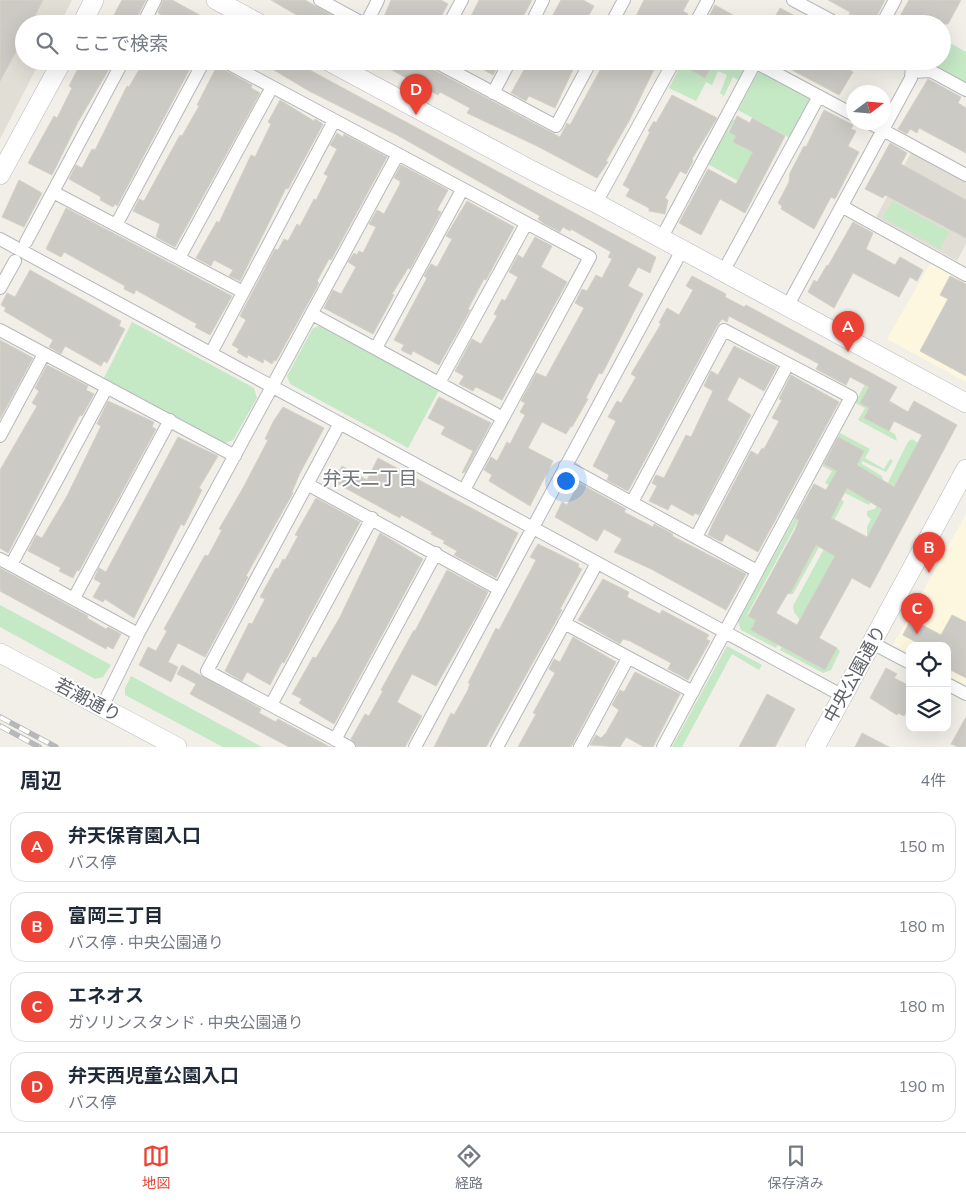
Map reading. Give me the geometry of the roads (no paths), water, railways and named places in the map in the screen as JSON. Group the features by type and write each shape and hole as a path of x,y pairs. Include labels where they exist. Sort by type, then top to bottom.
{"street":[{"path":"86,15 94,0"},
{"path":"150,15 155,0"},
{"path":"216,0 244,15"},
{"path":"320,0 348,15"},
{"path":"370,15 378,0"},
{"path":"454,15 462,0"},
{"path":"535,15 543,0"},
{"path":"616,15 624,0"},
{"path":"699,15 708,0"},
{"path":"793,0 821,15"},
{"path":"887,15 895,0"},
{"path":"0,175 57,70"},
{"path":"26,242 118,70"},
{"path":"116,225 199,70"},
{"path":"241,70 590,257 464,490"},
{"path":"349,70 531,170 596,203 966,403"},
{"path":"451,70 556,126 586,70"},
{"path":"493,93 505,70"},
{"path":"596,203 669,70"},
{"path":"661,239 750,70"},
{"path":"769,70 846,111"},
{"path":"891,111 909,70"},
{"path":"926,70 966,90"},
{"path":"179,258 272,87"},
{"path":"723,272 818,96"},
{"path":"211,353 334,121"},
{"path":"787,307 883,130 966,175"},
{"path":"102,707 138,634 398,154"},
{"path":"376,348 462,190"},
{"path":"53,192 243,292"},
{"path":"843,206 966,275"},
{"path":"439,383 526,224"},
{"path":"0,239 843,696"},
{"path":"415,747 682,250"},
{"path":"0,288 15,261"},
{"path":"312,314 504,418"},
{"path":"0,330 235,456"},
{"path":"632,502 724,330 851,397 663,747"},
{"path":"0,436 44,354"},
{"path":"696,537 788,364"},
{"path":"107,387 6,562 138,634"},
{"path":"74,598 170,420"},
{"path":"340,423 207,671 349,747"},
{"path":"565,466 757,571"},
{"name":"中央公園通り","path":"815,747 966,469"},
{"path":"308,484 499,588"},
{"path":"271,705 372,518"},
{"path":"336,740 436,553"},
{"path":"497,747 597,563"},
{"path":"564,623 692,692"},
{"path":"872,643 906,661"},
{"name":"若潮通り","path":"0,653 177,747"},
{"path":"580,747 628,658"},
{"path":"951,686 966,694"}],"railway":[{"path":"0,717 56,747"},
{"path":"0,726 39,747"}],"place":[{"name":"弁天西児童公園入口","path":"416,115"},
{"name":"弁天保育園入口","path":"848,352"},
{"name":"富岡三丁目","path":"929,573"},
{"name":"エネオス","path":"917,634"}],"district":[{"name":"弁天二丁目","path":"370,479"}]}
